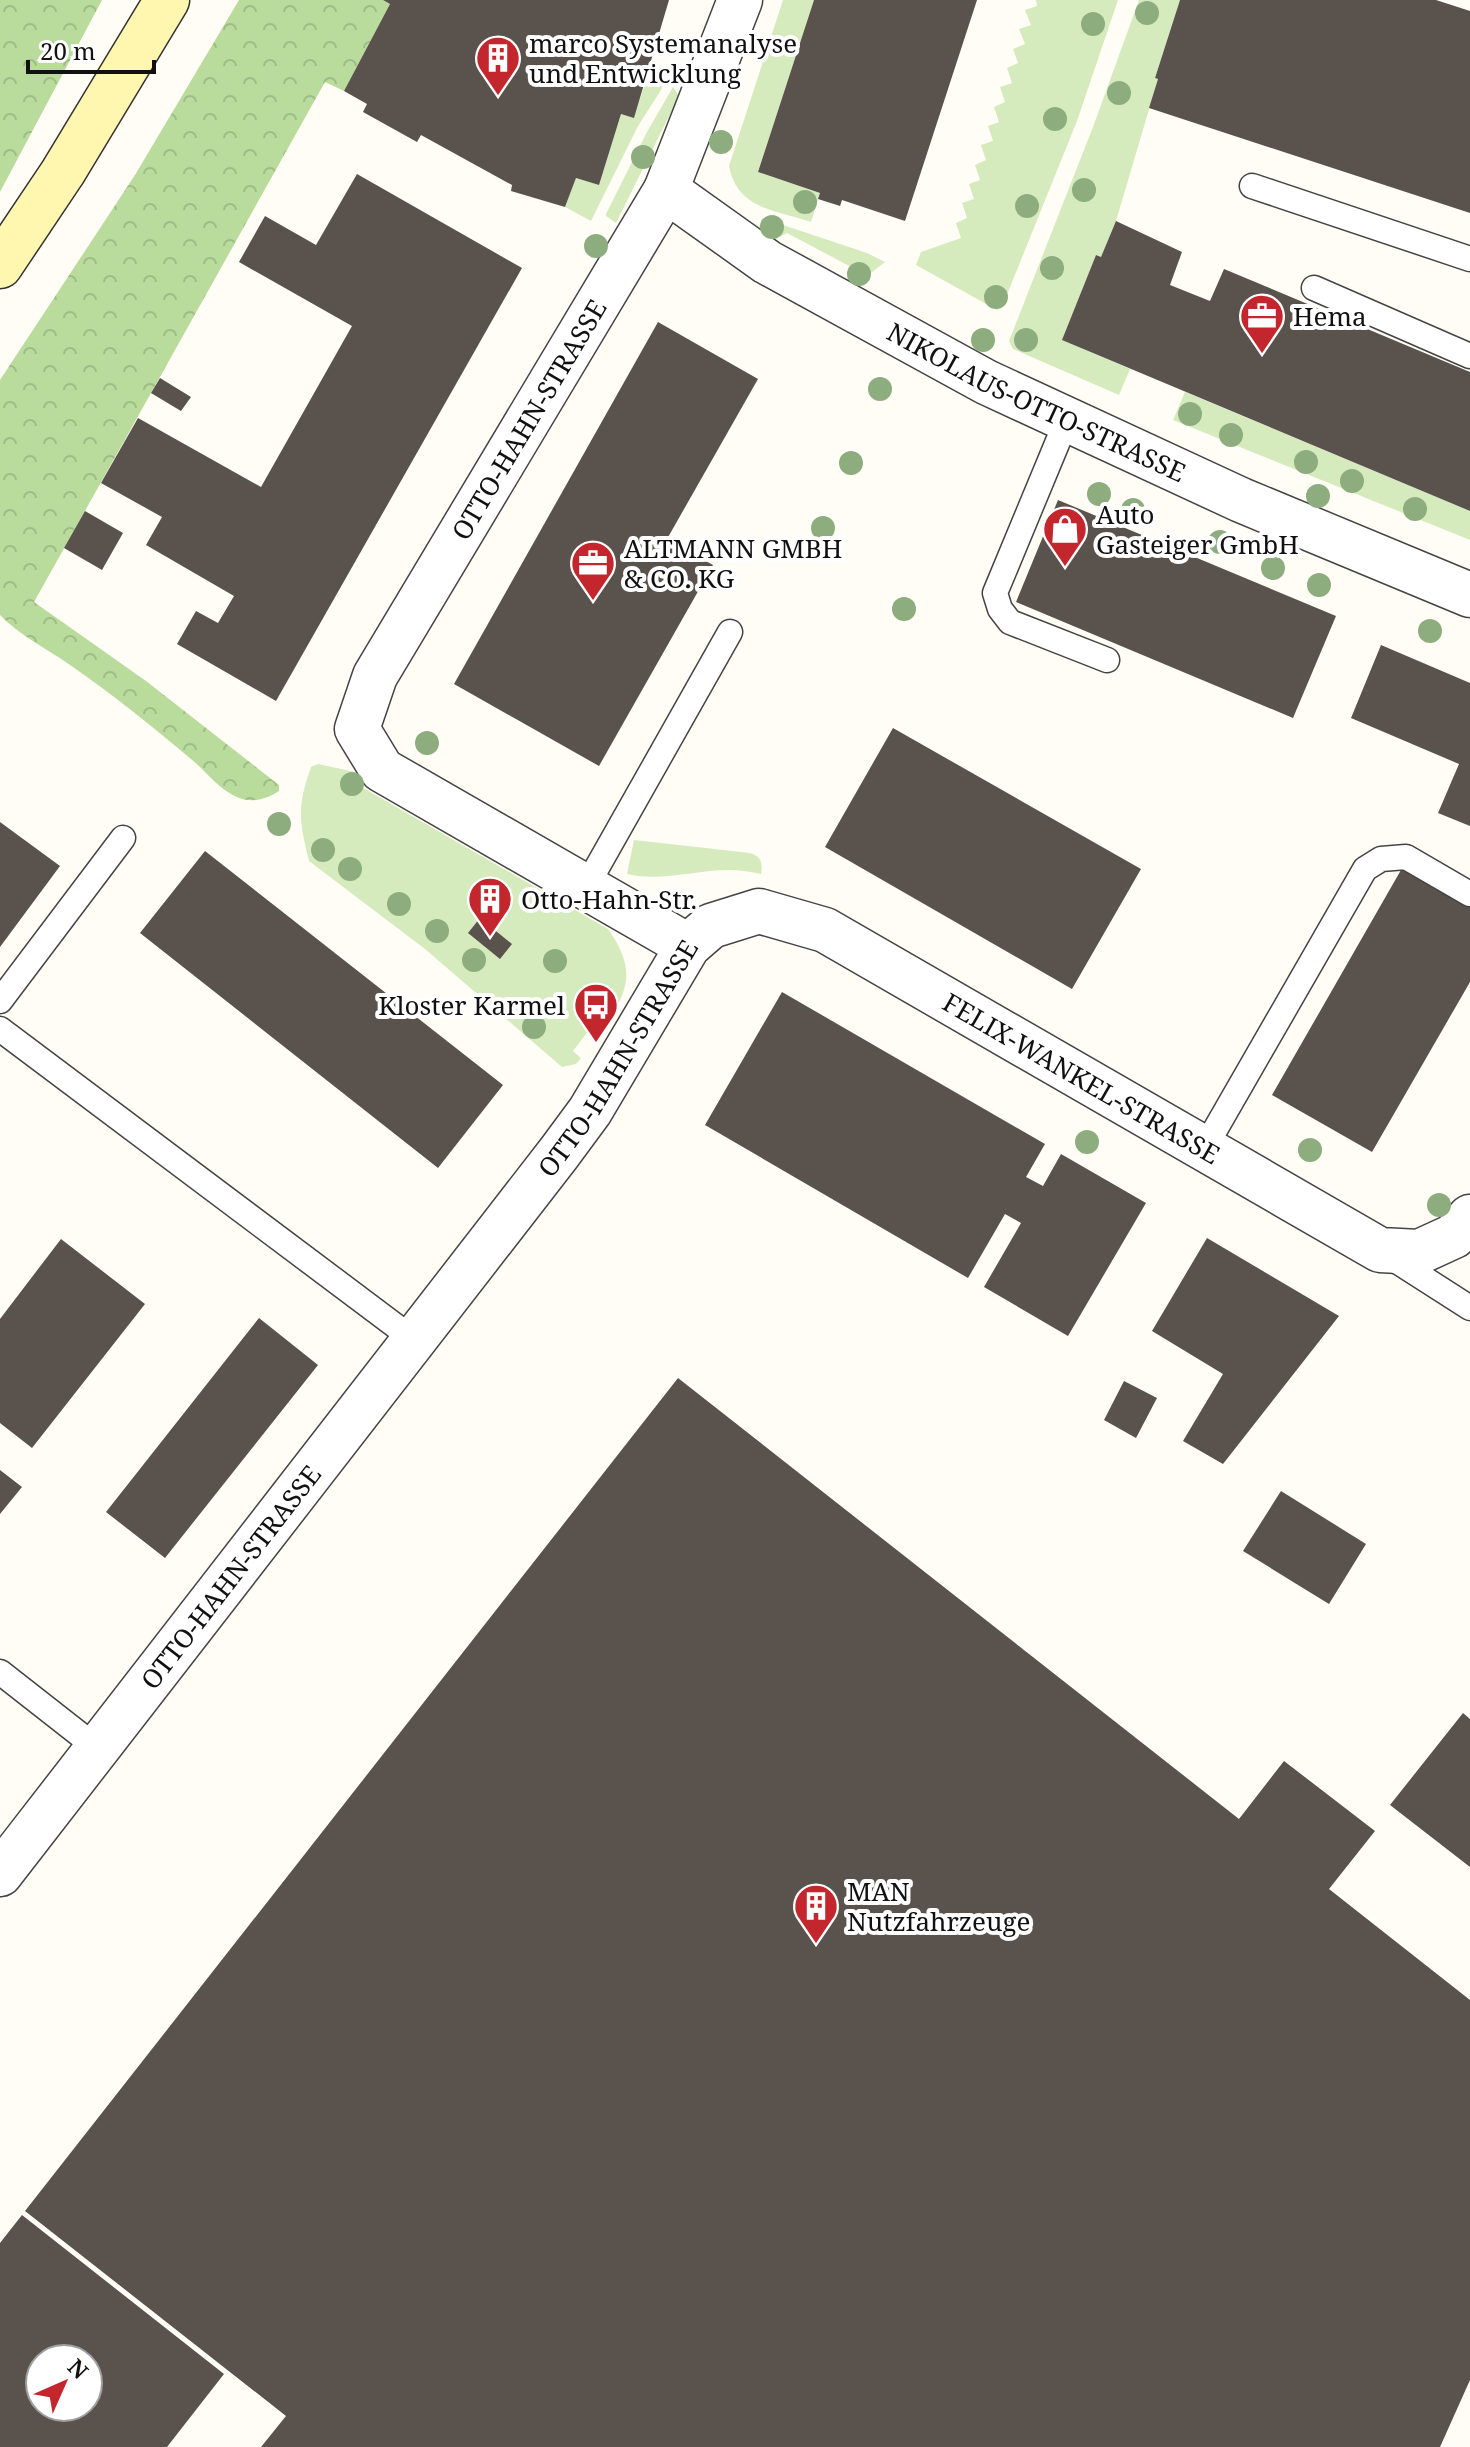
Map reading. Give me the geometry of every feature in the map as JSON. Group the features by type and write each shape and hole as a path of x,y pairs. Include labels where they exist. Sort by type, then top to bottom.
{"main road":[{"path":"0,266 63,172 167,0"}],"street":[{"name":"OTTO-HAHN-STRASSE","path":"0,1874 590,1111 688,946 382,770 357,729 375,676 666,190 740,0"},
{"name":"NIKOLAUS-OTTO-STRASSE","path":"666,190 767,262 986,382 1066,422 1241,500 1470,595"},
{"name":"FELIX-WANKEL-STRASSE","path":"688,946 711,926 759,911 825,930 1380,1250 1419,1252 1454,1236 1470,1217"}],"lane":[{"path":"1252,186 1470,259"},
{"path":"1314,288 1470,356"},
{"path":"1066,422 995,593 1000,609 1010,622 1107,660"},
{"path":"586,887 730,632"},
{"path":"0,1001 123,838"},
{"path":"1204,1149 1365,869 1381,859 1406,857 1470,894"},
{"path":"0,1029 413,1339"},
{"path":"1380,1250 1470,1308"},
{"path":"0,1672 97,1748"}],"green space":[{"path":"0,0 102,0 0,192"},
{"path":"239,0 383,0 390,4 344,91 325,82 34,602 146,681 279,785 279,791 255,800 239,798 225,790 132,710 25,636 0,615 0,380 135,175"},
{"path":"783,0 814,0 758,172 820,193 811,222 760,206 749,199 733,180 729,166"},
{"path":"1036,0 1118,0 1077,121 1002,307 997,310 916,265 921,252 961,238 956,223 967,218 962,203 974,199 969,184 980,180 975,165 986,160 981,145 993,141 988,126 999,122 994,107 1005,102 1000,87 1012,83 1007,68 1018,63 1013,49 1025,44 1019,29 1031,25 1025,10 1037,6"},
{"path":"1139,0 1180,0 1116,221 1101,257 1096,255 1063,340 1130,369 1119,395 1013,349 1009,341"},
{"path":"652,79 664,83 638,126 591,221 565,207 576,178 599,185 621,114 634,117 644,87"},
{"path":"673,87 679,96 616,223 606,214"},
{"path":"762,218 867,253 885,262 858,283 846,280 853,268 787,233 776,239 759,227"},
{"path":"1185,392 1470,511 1470,540 1173,420"},
{"path":"318,764 355,772 360,786 608,929 623,957 626,982 617,1006 600,1032 593,1025 573,1051 581,1058 576,1064 562,1067 425,949 309,861 302,824 303,793 311,767"},
{"path":"634,840 750,853 760,860 761,874 716,870 653,877 627,874"}],"building":[{"name":"marco Systemanalyse und Entwicklung","path":"383,0 669,0 634,118 621,114 599,185 576,178 565,207 511,191 512,185 421,135 417,142 363,112 367,104 344,91 390,4"},
{"path":"814,0 977,0 905,221 842,200 840,206 818,199 820,193 758,172"},
{"path":"1180,0 1436,0 1470,11 1470,213 1149,108 1158,79 1155,78"},
{"path":"357,174 522,268 276,701 177,644 196,611 218,623 234,596 146,545 162,517 101,483 138,418 261,487 352,326 239,262 265,216 316,245"},
{"name":"Hema","path":"1116,221 1182,252 1170,285 1210,301 1224,269 1470,372 1470,511 1062,340 1096,255 1101,257"},
{"path":"658,322 758,379 667,539 713,565 599,766 454,684"},
{"path":"160,378 191,397 181,411 151,393"},
{"path":"1058,500 1336,616 1293,718 1016,602"},
{"path":"85,511 123,533 102,570 64,548"},
{"path":"1381,645 1470,683 1470,826 1438,813 1459,764 1351,718"},
{"path":"893,728 1141,869 1072,989 825,847"},
{"path":"0,822 60,866 0,947"},
{"path":"205,851 503,1085 438,1168 140,933"},
{"path":"1405,863 1470,901 1470,982 1372,1152 1272,1095"},
{"name":"Otto-Hahn-Str.","path":"480,918 512,944 500,959 468,933"},
{"path":"782,992 1045,1144 1026,1177 1043,1186 1061,1154 1146,1203 1068,1336 984,1287 1021,1223 1005,1214 968,1278 705,1125"},
{"path":"1207,1238 1339,1316 1223,1464 1183,1441 1223,1374 1152,1331"},
{"path":"61,1239 145,1304 32,1448 0,1423 0,1319"},
{"path":"259,1318 318,1365 165,1558 106,1512"},
{"name":"MAN Nutzfahrzeuge","path":"678,1378 1239,1819 1284,1761 1375,1831 1329,1889 1470,2000 1470,2380 1440,2447 261,2447 286,2416 25,2211"},
{"path":"1124,1381 1157,1398 1136,1438 1104,1420"},
{"path":"0,1470 22,1487 0,1514"},
{"path":"1281,1491 1366,1544 1329,1604 1243,1551"},
{"path":"1463,1713 1470,1719 1470,1867 1390,1805"},
{"path":"22,2215 224,2374 167,2447 0,2447 0,2243"}],"place":[{"name":"marco Systemanalyse und Entwicklung","path":"498,97"},
{"name":"Hema","path":"1262,355"},
{"name":"Auto Gasteiger GmbH","path":"1065,568"},
{"name":"ALTMANN GMBH & CO. KG","path":"593,602"},
{"name":"Otto-Hahn-Str.","path":"490,938"},
{"name":"Kloster Karmel","path":"596,1044"},
{"name":"MAN Nutzfahrzeuge","path":"816,1945"}]}
